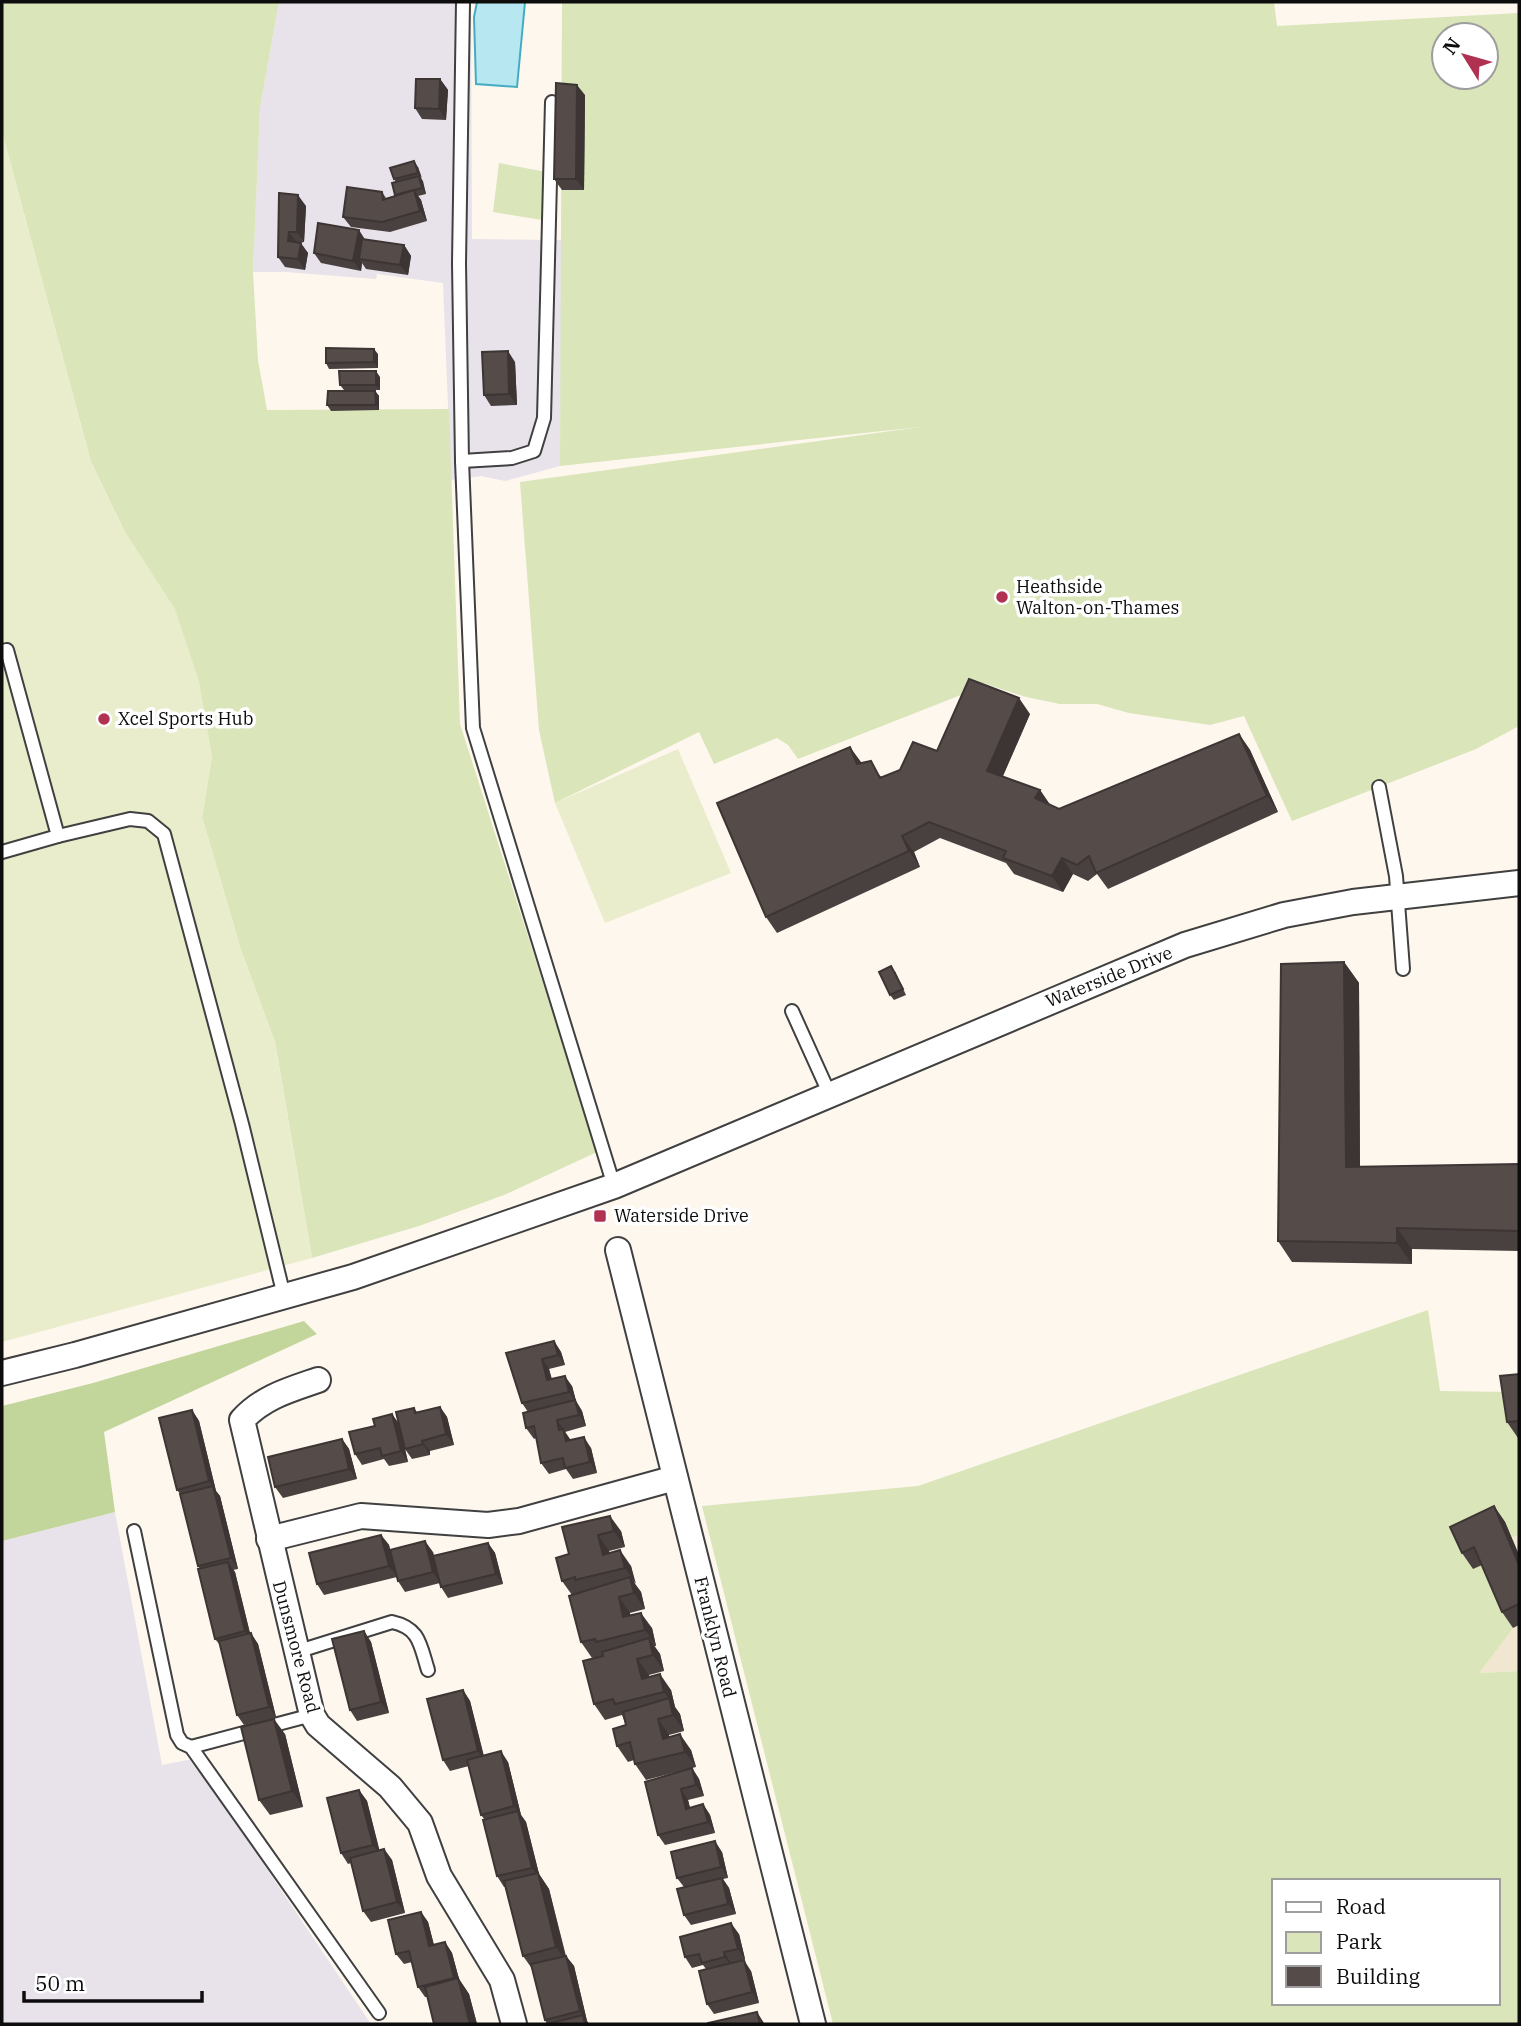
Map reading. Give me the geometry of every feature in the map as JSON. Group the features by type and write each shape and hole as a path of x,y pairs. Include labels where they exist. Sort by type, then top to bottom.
{"street":[{"name":"Waterside Drive","path":"2,1373 354,1277 614,1186 1185,945 1284,915 1396,895 1519,884"},
{"name":"Franklyn Road","path":"618,1250 813,2024"},
{"name":"Dunsmore Road","path":"318,1380 272,1396 242,1420 312,1716 318,1725 390,1787 421,1823 439,1876 502,1980 514,2024"},
{"path":"269,1539 361,1516 488,1525 519,1521 675,1479"}],"lane":[{"path":"463,2 464,104 459,263 462,461 474,728 614,1186"},
{"path":"462,461 512,458 534,451 544,418 552,102"},
{"path":"2,651 7,650 58,836"},
{"path":"1379,786 1396,876 1403,970"},
{"path":"2,852 130,819 148,821 164,834 284,1296"},
{"path":"792,1011 830,1095"},
{"path":"134,1531 177,1735 182,1743 191,1747 379,2014"},
{"path":"296,1652 392,1622 405,1624 417,1634 429,1670"},
{"path":"191,1747 312,1716"}],"shaded area":[{"path":"279,2 471,2 472,239 563,240 560,466 505,481 481,476 451,480 443,283 377,274 376,279 253,272 260,108"},
{"path":"115,1512 162,1765 193,1759 371,2024 2,2024 2,1541"},
{"path":"1505,1522 1512,1537 1519,1536 1519,1671 1478,1673"}],"green space":[{"path":"2,2 279,2 260,108 253,272 258,360 267,410 449,409 460,724 597,1152 504,1195 419,1226 312,1258 275,1042 241,950 202,817 212,756 124,530 91,462 2,132"},
{"path":"562,2 1274,2 1277,26 1519,13 1519,726 1476,749 1292,821 1244,716 1210,725 1129,713 1097,704 1060,704 1026,697 983,683 966,693 798,759 788,745 777,738 714,764 699,732 555,803 539,730 520,482 920,427 560,466"},
{"name":"Xcel Sports Hub","path":"2,132 91,462 124,530 175,609 199,681 212,756 202,817 241,950 275,1042 312,1258 2,1342"},
{"path":"499,163 546,172 542,220 493,212"},
{"path":"678,749 731,873 605,923 555,803"},
{"path":"1428,1310 1440,1391 1511,1392 1519,1438 1519,1536 1512,1537 1504,1522 1485,1563 1513,1628 1479,1673 1519,1671 1519,2024 833,2024 702,1506 918,1486"},
{"path":"304,1321 317,1334 104,1432 115,1512 2,1541 2,1406 93,1383"}],"water":[{"path":"477,2 525,2 517,87 476,84 474,17"}],"building":[{"path":"416,79 440,79 439,109 415,108"},
{"path":"556,83 577,85 576,179 554,179"},
{"path":"414,161 418,173 394,179 390,168"},
{"path":"419,176 422,188 395,195 392,183"},
{"path":"347,187 382,192 383,200 414,190 420,211 382,222 343,217"},
{"path":"279,193 298,195 297,232 289,232 288,241 301,243 298,259 278,257"},
{"path":"318,223 359,230 353,261 314,253"},
{"path":"362,239 404,245 400,265 359,259"},
{"path":"326,348 374,349 374,362 326,363"},
{"path":"508,351 509,394 484,395 482,352"},
{"path":"339,371 376,371 376,385 340,385"},
{"path":"328,391 375,391 376,405 327,405"},
{"path":"969,679 1019,698 987,771 1040,790 1035,798 1059,809 1239,734 1267,796 1096,873 1089,856 1077,865 1062,858 1052,876 1003,858 1006,851 929,822 902,836 909,851 766,917 717,803 850,747 857,764 871,761 880,778 900,770 913,742 937,751"},
{"path":"1344,962 1346,1167 1519,1164 1519,1231 1397,1228 1397,1243 1278,1241 1281,964"},
{"path":"891,966 903,989 890,995 879,972"},
{"path":"554,1341 558,1355 542,1359 547,1380 565,1376 569,1392 522,1403 506,1353"},
{"path":"1519,1374 1519,1421 1507,1422 1500,1376"},
{"path":"575,1400 579,1415 557,1420 559,1430 563,1429 566,1441 584,1437 590,1462 565,1468 563,1458 541,1463 534,1426 526,1428 523,1413"},
{"path":"440,1407 446,1434 405,1449 396,1412 414,1408 415,1413"},
{"path":"192,1410 209,1481 177,1490 159,1418"},
{"path":"392,1414 401,1451 382,1456 380,1448 355,1454 349,1432 375,1426 373,1419"},
{"path":"342,1439 349,1469 275,1487 268,1457"},
{"path":"213,1486 231,1558 198,1566 180,1494"},
{"path":"1494,1506 1519,1565 1519,1604 1502,1612 1474,1547 1462,1553 1450,1527"},
{"path":"610,1516 614,1531 598,1535 603,1555 620,1550 625,1568 562,1581 556,1558 569,1554 562,1527"},
{"path":"381,1535 389,1566 317,1584 309,1553"},
{"path":"425,1541 433,1572 398,1581 390,1550"},
{"path":"488,1543 496,1574 441,1587 433,1556"},
{"path":"228,1562 245,1631 215,1639 198,1569"},
{"path":"630,1577 634,1593 619,1597 623,1617 641,1613 645,1630 596,1642 595,1639 581,1642 569,1596"},
{"path":"364,1631 381,1702 350,1710 332,1639"},
{"path":"251,1633 269,1707 237,1715 219,1641"},
{"path":"649,1638 653,1655 637,1659 642,1679 660,1674 664,1692 615,1704 613,1699 594,1704 583,1661 603,1656 602,1652"},
{"path":"463,1690 478,1751 443,1760 427,1699"},
{"path":"669,1698 673,1715 658,1719 663,1739 680,1734 685,1752 635,1764 630,1742 617,1746 613,1729 626,1725 623,1712"},
{"path":"274,1719 292,1791 259,1800 241,1727"},
{"path":"501,1751 514,1806 481,1815 467,1760"},
{"path":"692,1768 696,1785 681,1789 686,1809 703,1804 708,1822 658,1835 645,1782"},
{"path":"359,1790 373,1845 341,1853 327,1798"},
{"path":"518,1811 532,1868 497,1876 483,1820"},
{"path":"715,1841 721,1867 677,1878 671,1852"},
{"path":"384,1849 397,1902 363,1911 350,1858"},
{"path":"538,1873 556,1947 523,1956 504,1881"},
{"path":"722,1878 728,1904 684,1915 677,1889"},
{"path":"421,1912 429,1946 445,1942 454,1978 418,1987 409,1951 396,1954 388,1920"},
{"path":"731,1923 738,1949 724,1952 725,1957 702,1963 699,1954 685,1957 680,1937"},
{"path":"566,1956 580,2011 545,2020 531,1964"},
{"path":"744,1960 752,1992 707,2004 699,1971"},
{"path":"458,1978 470,2024 434,2024 425,1987"},
{"path":"757,2012 760,2024 708,2024 708,2023"},
{"path":"583,2015 585,2024 547,2024"}],"place":[{"name":"Heathside Walton-on-Thames","path":"1002,597"},
{"name":"Xcel Sports Hub","path":"104,719"},
{"name":"Waterside Drive","path":"600,1216"}]}
